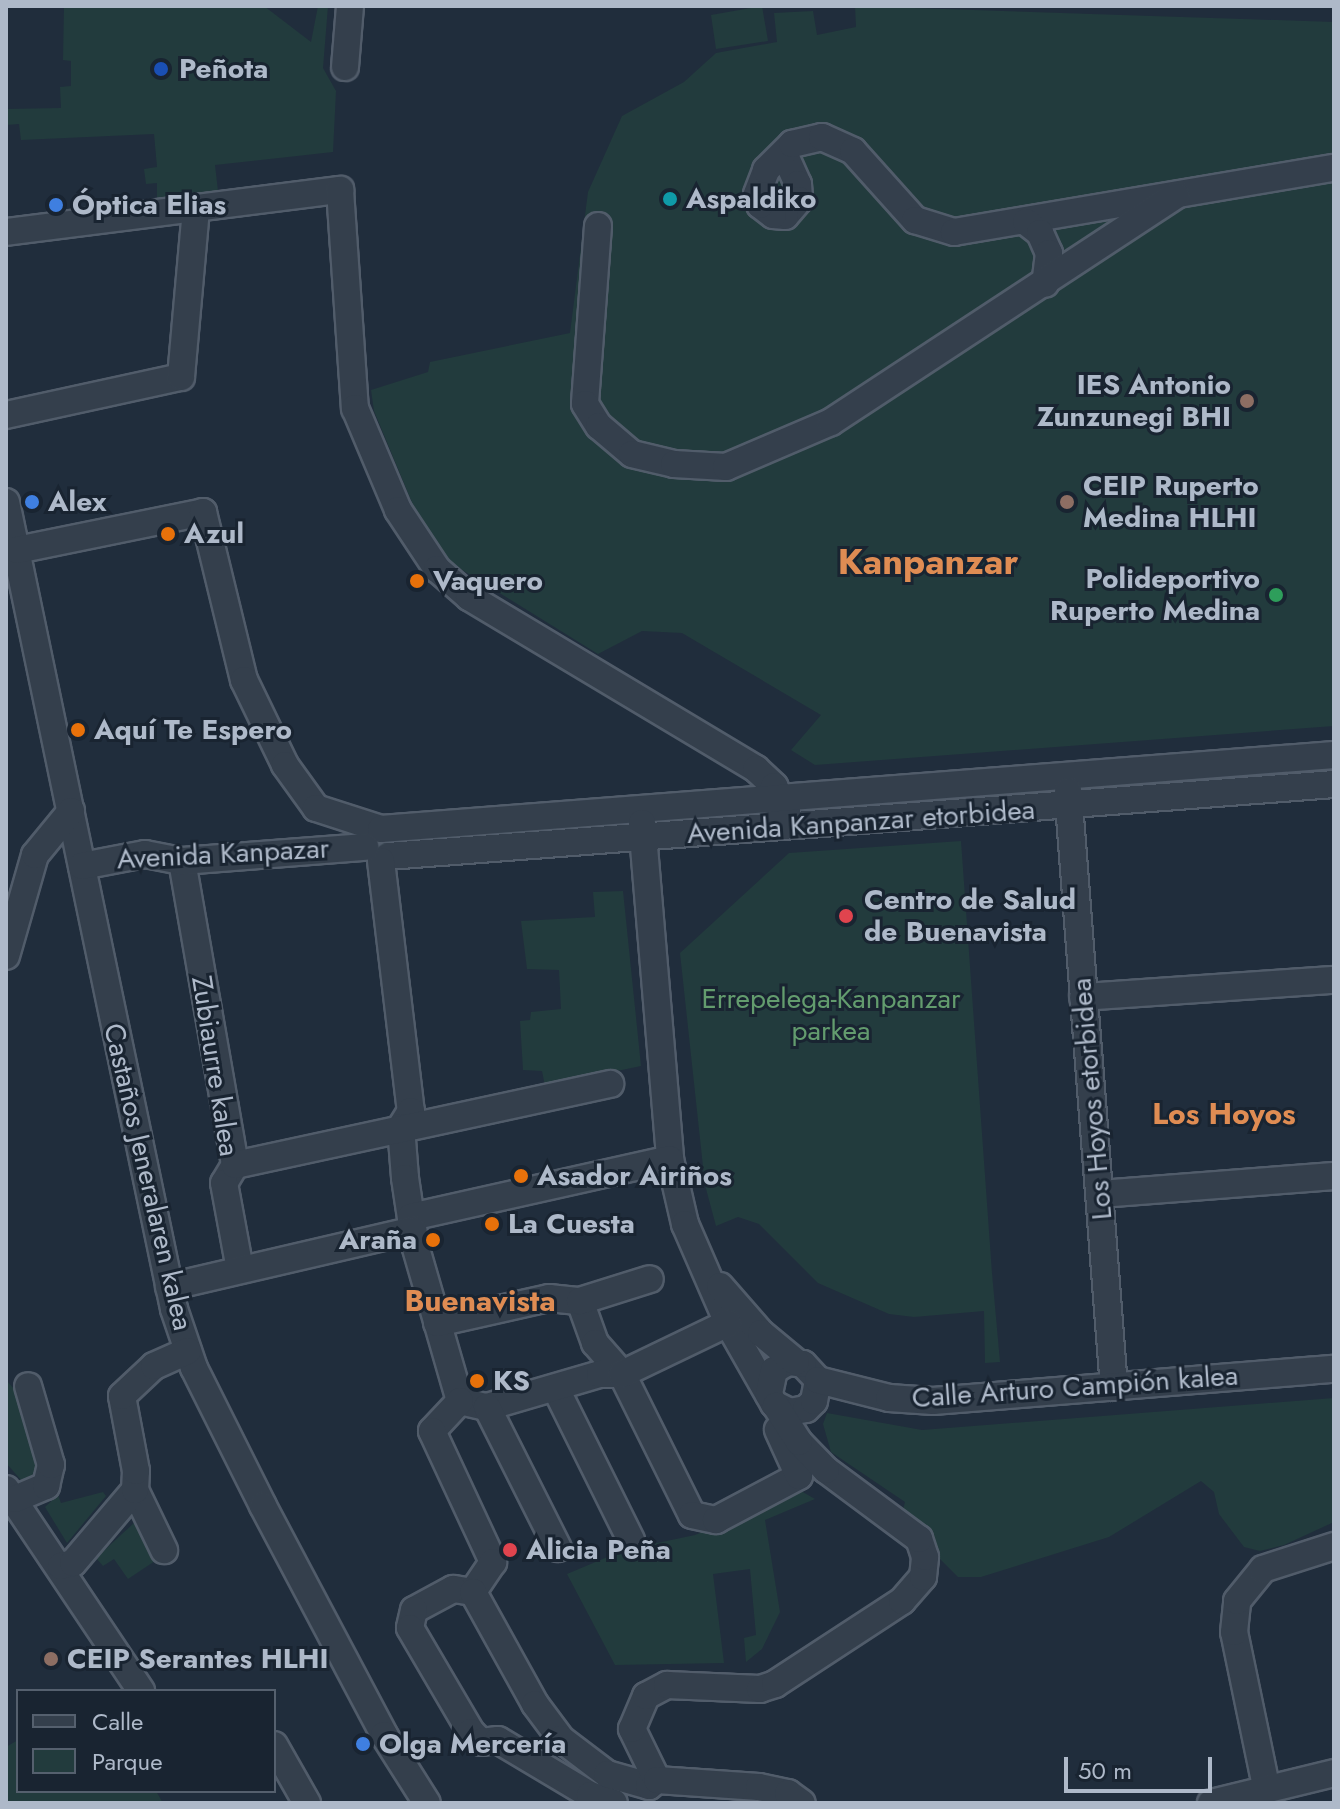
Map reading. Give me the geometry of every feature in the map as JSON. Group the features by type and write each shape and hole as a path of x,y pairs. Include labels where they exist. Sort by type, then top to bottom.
{"street":[{"path":"345,67 350,6"},
{"path":"784,153 799,141 822,137 838,141 853,151 898,205 933,229 954,232 1334,168"},
{"path":"6,232 340,190 355,408 398,510 437,569 469,597 745,763 774,786 788,820 767,826"},
{"path":"598,226 585,404 599,426 632,454 674,464 726,467 831,422 1176,195"},
{"path":"6,415 181,377 196,208"},
{"path":"1026,222 1040,233 1049,253 1045,284"},
{"name":"Castaños Jeneralaren kalea","path":"6,502 169,1287 188,1351 370,1708 427,1803"},
{"path":"17,550 203,512 244,680 285,765 316,808 384,842 411,1111 402,1134 412,1224 460,1401"},
{"name":"Avenida Kanpanzar etorbidea","path":"384,842 641,810 1334,755"},
{"path":"691,806 740,777 745,763"},
{"path":"1068,807 1068,792 1090,775"},
{"name":"Avenida Kanpanzar etorbidea","path":"384,842 644,840 767,826 1068,807 1334,784"},
{"name":"Los Hoyos etorbidea","path":"1068,807 1114,1387"},
{"path":"312,849 316,808"},
{"path":"641,810 670,1159 675,1190 699,1262 728,1323 799,1442 826,1470 908,1527 925,1557 914,1592 760,1689 667,1685 646,1696 632,1729 657,1780"},
{"path":"6,956 16,879 71,811"},
{"name":"Avenida Kanpazar","path":"82,866 145,854 182,861 384,842"},
{"name":"Zubiaurre kalea","path":"182,861 235,1165 224,1183 240,1269"},
{"path":"1083,997 1334,980"},
{"path":"235,1165 402,1134 610,1084"},
{"path":"169,1287 670,1159"},
{"path":"1100,1194 1334,1176"},
{"path":"699,1262 761,1333 796,1362 810,1368 818,1380 814,1401 806,1409 790,1412 773,1401"},
{"path":"437,1323 549,1298 580,1301 650,1279"},
{"path":"580,1301 595,1343 622,1374 692,1515 716,1520 799,1476 779,1436 773,1401 774,1370 796,1362"},
{"path":"460,1401 487,1407 600,1374 622,1374 728,1323"},
{"path":"164,1550 135,1490 136,1471 122,1396 154,1366 188,1351"},
{"name":"Calle Arturo Campión kalea","path":"818,1380 889,1398 933,1401 1334,1369"},
{"path":"28,1386 51,1465 46,1486 11,1494 140,1689"},
{"path":"556,1389 631,1540"},
{"path":"460,1401 432,1431 488,1545 493,1562 480,1584 453,1589 414,1610 410,1628 471,1732 481,1742 498,1740 590,1795 614,1803"},
{"path":"487,1407 558,1548"},
{"path":"806,1409 812,1441 826,1470"},
{"path":"61,1566 73,1563 135,1490"},
{"path":"1266,1786 1234,1632 1237,1601 1263,1569 1334,1546"},
{"path":"480,1584 535,1704 561,1739 607,1774 649,1786 657,1780 759,1787 788,1793 802,1803"},
{"path":"276,1749 307,1803"},
{"path":"1211,1803 1266,1786 1334,1773"}],"green space":[{"path":"64,6 264,6 311,42 318,6 328,6 323,68 336,91 333,152 215,165 218,191 157,200 157,183 146,184 144,169 157,167 154,134 21,140 19,124 6,125 6,109 61,108 60,87 71,86 71,61 63,60"},
{"path":"762,6 768,41 716,49 711,15"},
{"path":"855,6 1334,22 1334,726 815,765 791,750 821,715 682,633 642,631 598,654 446,560 413,505 374,411 371,390 428,372 430,362 570,333 588,192 622,116 684,82 716,53 777,42 774,13 813,11 817,35 856,27"},
{"name":"Errepelega-Kanpanzar parkea","path":"961,841 1000,1362 985,1363 984,1311 914,1317 889,1314 818,1283 759,1224 738,1217 716,1226 705,1185 680,953 789,853"},
{"path":"623,891 641,1066 545,1086 542,1071 523,1070 520,1021 530,1020 531,1012 561,1009 559,970 527,969 521,921 595,917 593,892"},
{"path":"6,1380 16,1391 42,1462 29,1479 21,1480 6,1463"},
{"path":"1334,1398 1334,1522 1284,1545 1260,1551 1244,1547 1219,1514 1214,1492 1201,1481 1109,1537 981,1577 958,1577 940,1559 932,1533 903,1510 905,1502 831,1452 823,1424 827,1413 922,1430"},
{"path":"801,1491 815,1499 765,1520 780,1612 762,1649 746,1662 744,1638 756,1635 750,1569 713,1574 724,1663 615,1665 567,1574 624,1550 695,1535"},
{"path":"103,1492 106,1496 67,1543 45,1507 58,1495 61,1503"},
{"path":"135,1522 142,1523 158,1559 128,1579 114,1559 103,1566 96,1558"},
{"path":"16,1741 16,1793 157,1793 163,1803 8,1803 6,1747"}],"place":[{"name":"Peñota","path":"161,69"},
{"name":"Aspaldiko","path":"670,199"},
{"name":"Óptica Elias","path":"56,205"},
{"name":"IES Antonio Zunzunegi BHI","path":"1247,401"},
{"name":"Alex","path":"32,502"},
{"name":"CEIP Ruperto Medina HLHI","path":"1067,502"},
{"name":"Azul","path":"168,534"},
{"name":"Vaquero","path":"417,581"},
{"name":"Polideportivo Ruperto Medina","path":"1276,595"},
{"name":"Aquí Te Espero","path":"78,730"},
{"name":"Centro de Salud de Buenavista","path":"846,916"},
{"name":"Asador Airiños","path":"521,1176"},
{"name":"La Cuesta","path":"492,1224"},
{"name":"Araña","path":"433,1240"},
{"name":"KS","path":"477,1381"},
{"name":"Alicia Peña","path":"510,1550"},
{"name":"CEIP Serantes HLHI","path":"51,1659"},
{"name":"Olga Mercería","path":"363,1744"}],"district":[{"name":"Kanpanzar","path":"928,562"},
{"name":"Los Hoyos","path":"1224,1114"},
{"name":"Buenavista","path":"480,1301"}]}
